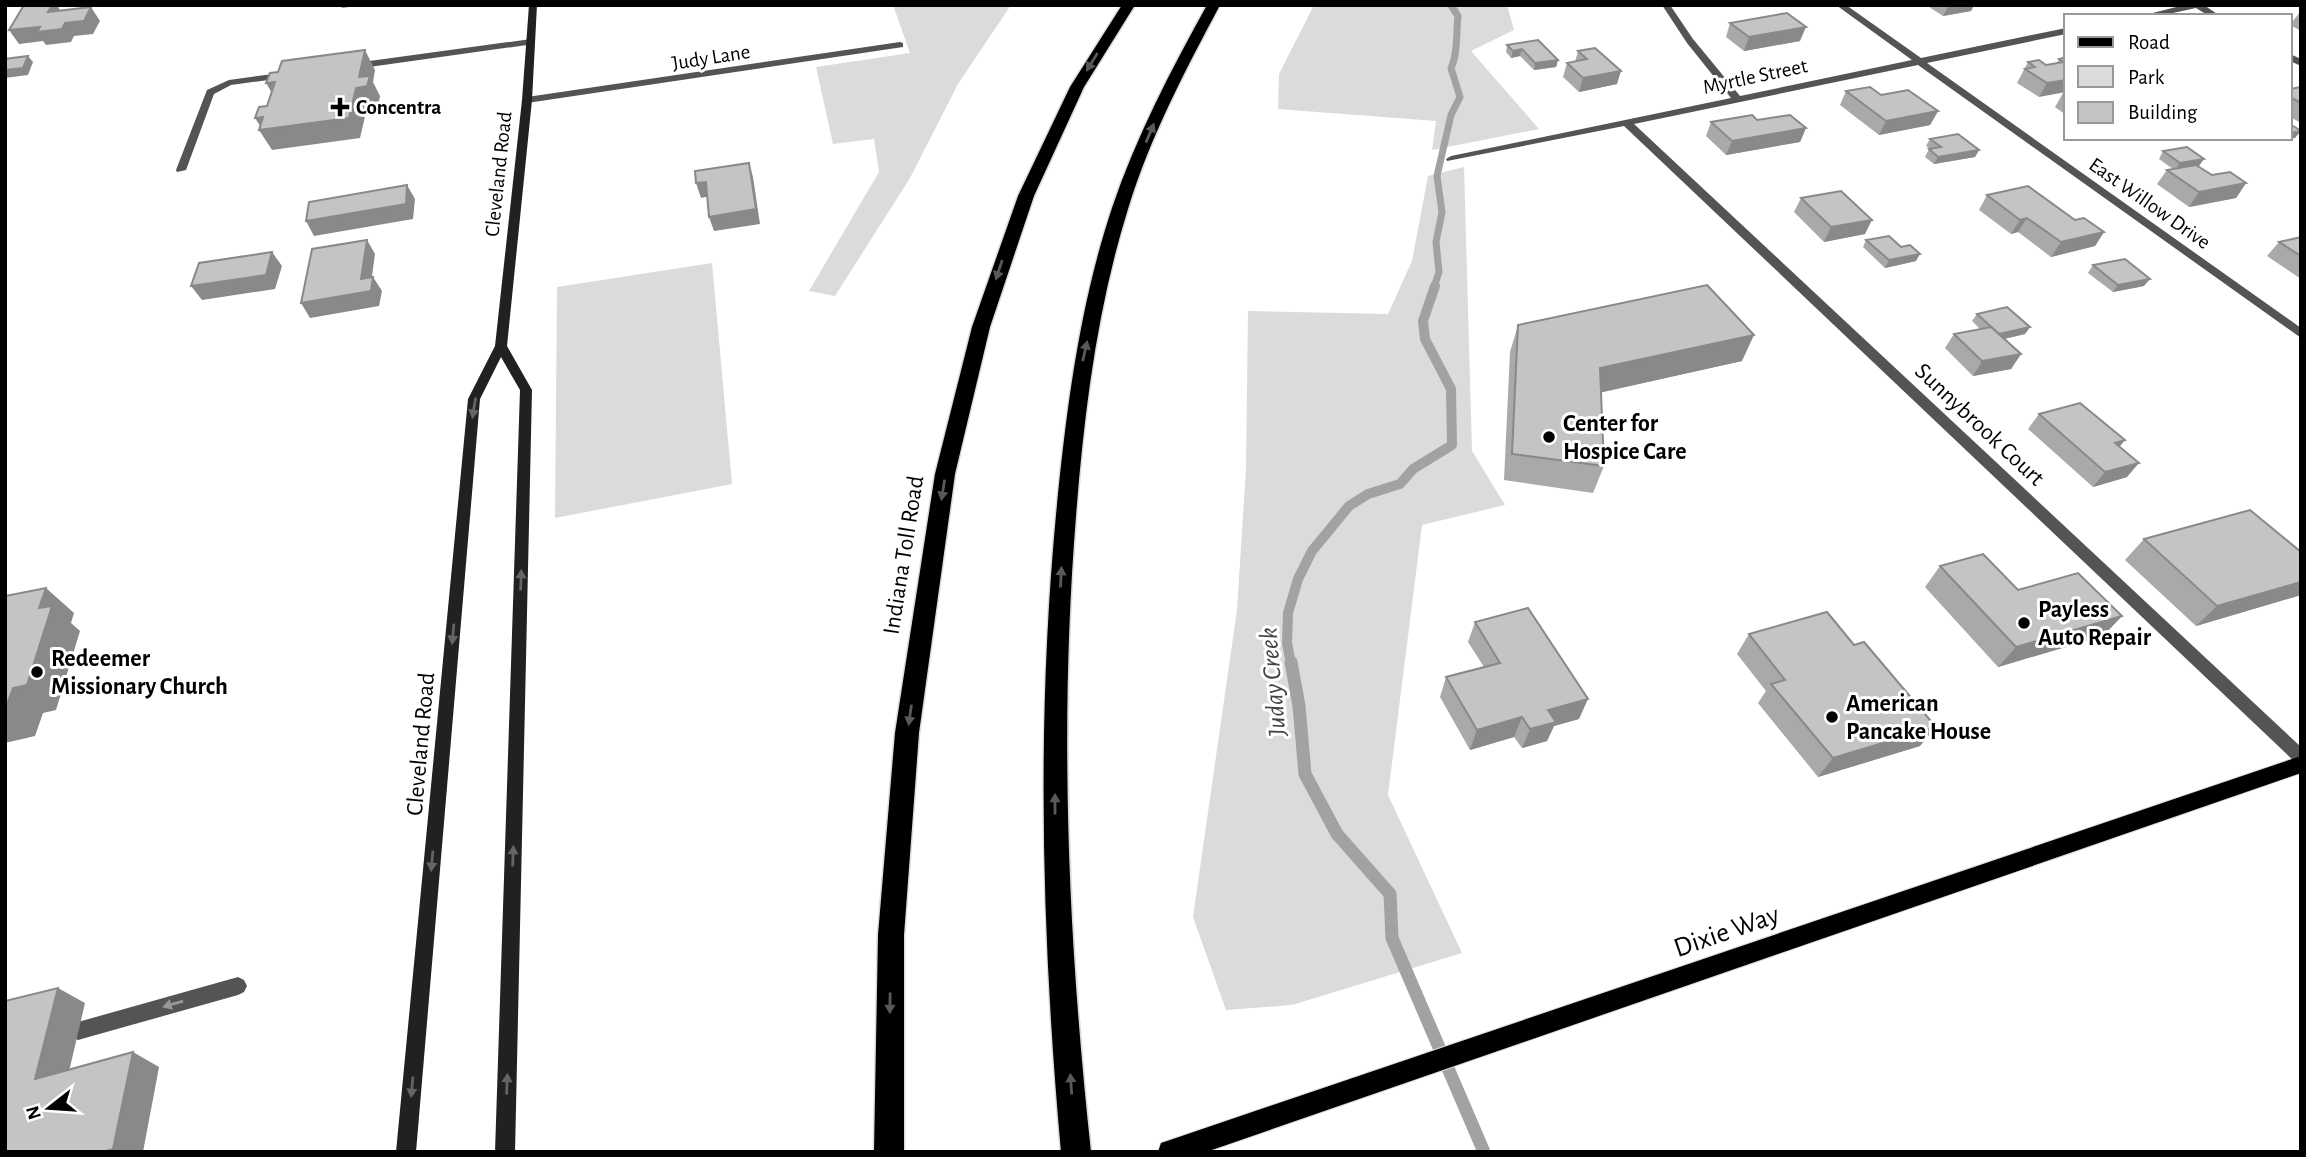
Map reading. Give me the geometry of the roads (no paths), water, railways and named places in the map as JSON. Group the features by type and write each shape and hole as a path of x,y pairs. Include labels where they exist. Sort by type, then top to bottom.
{"highway":[{"name":"Indiana Toll Road","path":"889,1152 891,935 907,733 945,474 981,327 1026,196 1055,128 1129,5"},
{"path":"1076,1152 1055,872 1055,692 1061,569 1080,370 1103,273 1133,171 1176,74 1214,5"}],"main road":[{"name":"Cleveland Road","path":"406,1152 474,399 501,346 527,100 533,5"},
{"path":"501,346 526,390 505,1152"},
{"name":"Dixie Way","path":"1170,1152 2301,764"}],"street":[{"path":"1666,5 1690,41 1737,99"},
{"name":"East Willow Drive","path":"1840,5 2301,334"},
{"path":"2154,14 2197,5 2213,14"},
{"name":"Myrtle Street","path":"1451,159 2064,32"},
{"path":"350,67 531,42"},
{"name":"Judy Lane","path":"527,100 900,44"},
{"path":"181,170 210,92 229,83 296,74"},
{"name":"Sunnybrook Court","path":"1628,124 2301,757"},
{"path":"78,1031 238,986"}],"waterway":[{"name":"Juday Creek","path":"1434,287 1439,272 1436,242 1442,212 1437,176 1451,115 1460,97 1451,68 1456,50 1458,16 1451,5"},
{"name":"Juday Creek","path":"1291,664 1287,643 1288,613 1298,579 1312,551 1349,506 1368,494 1400,484 1413,469 1452,445 1451,389 1425,339 1423,321 1435,286"},
{"name":"Juday Creek","path":"1291,662 1299,706 1305,774 1337,834 1390,894 1392,938 1484,1152"}],"place":[{"name":"Concentra","path":"340,107"},
{"name":"Center for Hospice Care","path":"1549,437"},
{"name":"Payless Auto Repair","path":"2024,623"},
{"name":"Redeemer Missionary Church","path":"37,672"},
{"name":"American Pancake House","path":"1832,717"}]}
